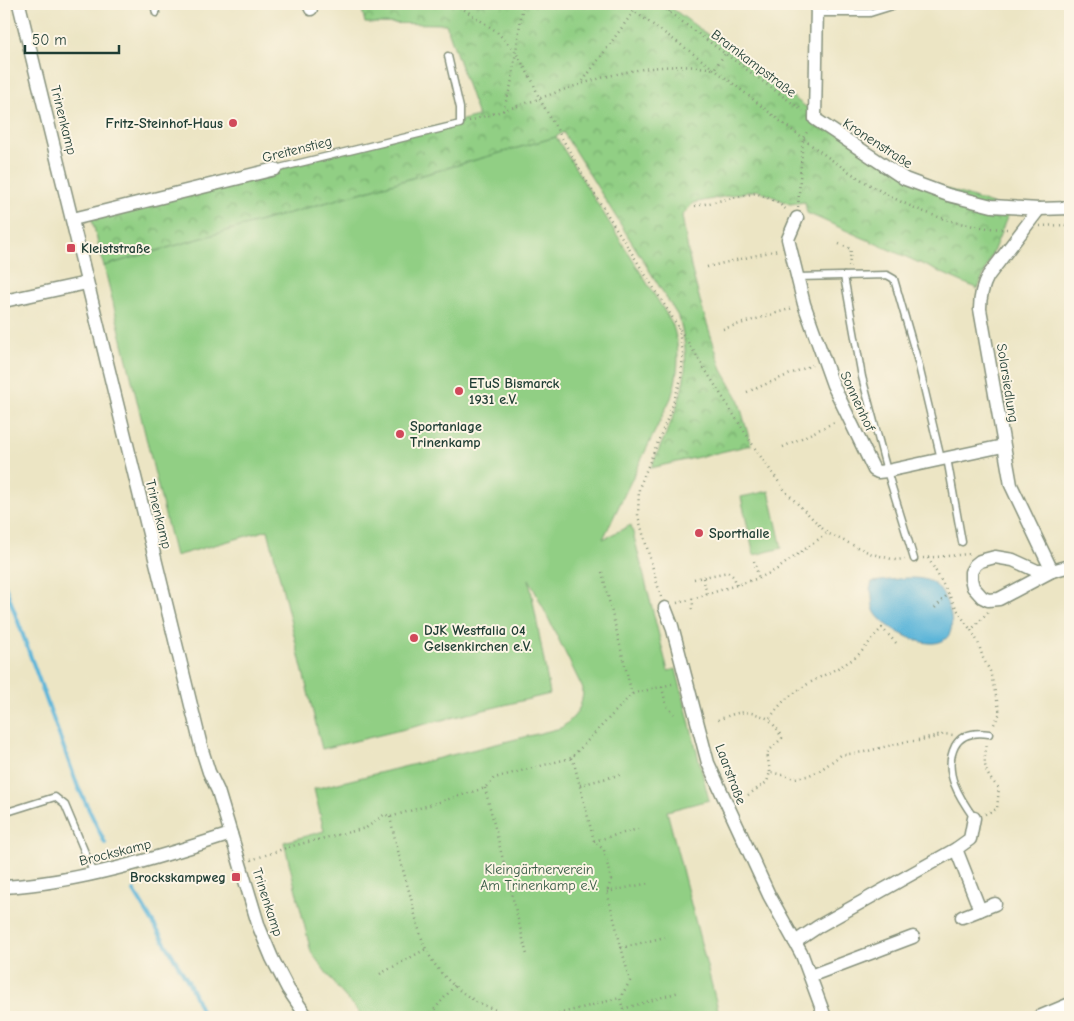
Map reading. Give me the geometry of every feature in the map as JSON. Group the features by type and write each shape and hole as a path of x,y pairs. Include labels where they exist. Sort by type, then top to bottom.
{"street":[{"name":"Trinenkamp","path":"20,4 189,699 209,772 218,791 259,927 288,989 307,1017"},
{"path":"815,119 816,9"},
{"name":"Kronenstraße","path":"815,119 905,178 948,195 992,206 1039,209 1070,208"},
{"name":"Greitenstieg","path":"73,219 275,169"},
{"name":"Solarsiedlung","path":"1039,209 988,276 980,296 980,309 1011,485 1052,571"},
{"name":"Sonnenhof","path":"797,218 788,239 789,247 804,304 823,361 847,416 874,470 878,472 888,471"},
{"path":"4,301 87,283"},
{"path":"888,471 1003,446"},
{"path":"1052,571 1037,571 1004,558 985,560 975,565 971,572 973,587 982,598 988,600 999,599 1052,571 1070,566"},
{"name":"Laarstraße","path":"665,608 672,626 708,763 769,895 802,955 826,1017"},
{"path":"794,942 956,849 970,839 974,818"},
{"name":"Brockskamp","path":"4,887 94,874 145,861 231,834"},
{"path":"956,849 980,910"},
{"path":"962,917 995,904"},
{"path":"810,976 913,936"},
{"path":"1039,1017 1070,1004"}],"lane":[{"path":"154,4 156,13"},
{"path":"816,9 870,13 899,4"},
{"path":"448,56 460,108 460,124"},
{"name":"Greitenstieg","path":"275,169 460,124"},
{"path":"797,277 888,275 894,279 944,459 962,542"},
{"path":"846,276 862,377 914,559"},
{"path":"974,818 959,794 950,767 952,752 962,738 976,732 989,734"},
{"path":"4,813 55,796 60,799 65,804 94,874"}],"path":[{"path":"456,4 496,31 515,51 590,187 756,450 786,492 826,533 872,554 896,560 972,554 985,560"},
{"path":"503,111 511,85 523,4"},
{"path":"624,4 714,69 803,138 854,175 883,192 932,215 966,225 1023,230 1047,225 1065,225 1070,228"},
{"path":"582,82 639,4"},
{"name":"Bramkampstraße","path":"658,4 815,119"},
{"path":"669,12 674,4"},
{"path":"714,69 725,53"},
{"path":"460,124 503,111 582,82 650,67 670,65 698,66 714,69"},
{"path":"797,218 803,138 815,119"},
{"path":"694,206 756,193 776,202 797,218"},
{"path":"839,244 851,249 846,276"},
{"path":"707,267 789,247"},
{"path":"723,330 804,304"},
{"path":"678,325 683,353 681,379 671,410 639,488 638,506 638,516 665,608 671,604 759,578 776,570 826,533"},
{"path":"746,392 823,361"},
{"path":"783,446 847,416"},
{"path":"928,558 978,642 990,671 1000,713 989,734 984,757 985,769 990,780 999,788 997,809 974,818"},
{"path":"754,561 759,578"},
{"path":"602,572 632,694"},
{"path":"694,579 728,572 732,573 737,586"},
{"path":"703,578 707,594"},
{"path":"935,607 949,593"},
{"path":"691,612 692,599"},
{"path":"971,630 999,599"},
{"path":"769,719 792,694 857,656 882,628 898,644"},
{"path":"240,863 292,846 366,828 385,814 390,816 485,788 494,778 571,758 632,694 686,681"},
{"path":"662,686 666,705 674,714"},
{"path":"718,720 744,711 756,713 769,719 782,738 767,753 770,772 767,782 748,794"},
{"path":"770,772 795,778 807,776 819,771 840,755 938,735 941,736 943,734 952,734 962,738"},
{"path":"571,758 580,784 594,841 604,850 611,880 607,892 630,981 620,998 625,1017"},
{"path":"580,784 623,774"},
{"path":"485,788 527,955"},
{"path":"390,816 426,949 439,970 455,986 474,1000 495,1010 515,1016 539,1017 620,998"},
{"path":"594,841 638,829"},
{"path":"607,892 650,883"},
{"path":"621,948 665,937"},
{"path":"380,974 426,949"},
{"path":"428,1017 455,986"},
{"path":"623,1009 679,992"},
{"path":"492,1017 495,1010"}],"green space":[{"path":"361,4 666,4 821,118 908,176 1010,210 978,289 807,213 805,202 790,204 757,190 693,203 682,216 691,267 722,370 738,398 751,445 651,468 675,412 684,378 684,340 679,318 563,132 556,137 104,266 91,216 478,116 446,24 365,23"},
{"name":"Sportanlage Trinenkamp","path":"556,137 672,323 677,342 678,361 671,398 603,539 631,525 668,671 676,669 709,800 667,811 720,1017 363,1017 339,990 311,952 284,842 324,831 314,789 561,728 578,711 582,701 583,689 529,579 550,694 322,749 268,530 175,556 104,266"},
{"path":"769,491 782,548 754,555 741,497"}],"water":[{"path":"907,578 930,581 942,593 949,607 952,622 949,635 942,641 933,643 922,642 911,638 890,627 876,614 870,589 872,582"}],"waterway":[{"path":"4,583 78,787 105,843"},
{"path":"134,891 189,983 204,1017"}],"place":[{"name":"Fritz-Steinhof-Haus","path":"233,123"},
{"name":"Kleiststraße","path":"71,248"},
{"name":"ETuS Bismarck 1931 e.V.","path":"459,391"},
{"name":"Sportanlage Trinenkamp","path":"400,434"},
{"name":"Sporthalle","path":"699,533"},
{"name":"DJK Westfalia 04 Gelsenkirchen e.V.","path":"414,638"},
{"name":"Brockskampweg","path":"236,877"}],"park label":[{"name":"Kleingärtnerverein Am Trinenkamp e.V.","path":"539,878"}]}
